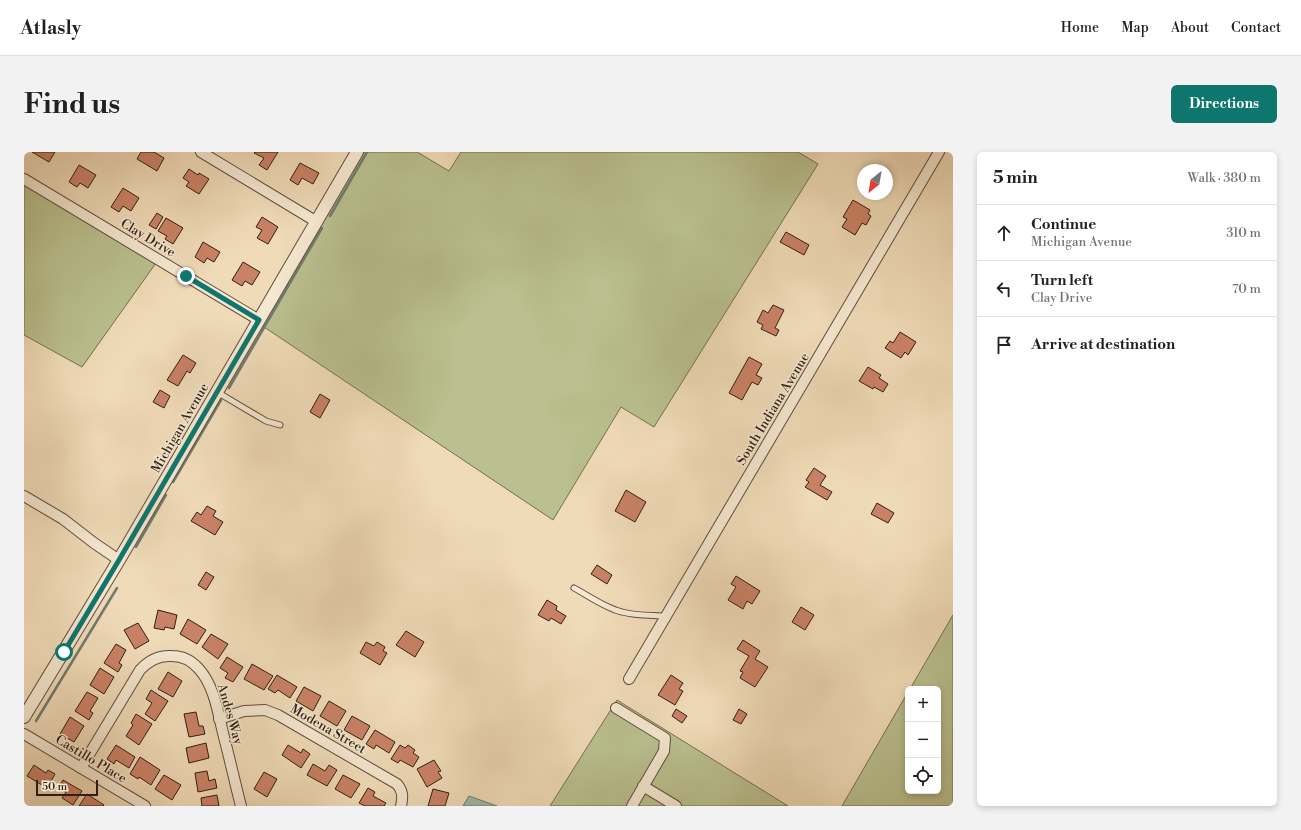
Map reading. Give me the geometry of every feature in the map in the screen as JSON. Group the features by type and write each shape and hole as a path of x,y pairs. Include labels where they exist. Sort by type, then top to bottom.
{"street":[{"path":"201,152 317,222"},
{"name":"Michigan Avenue","path":"24,717 119,560 357,152"},
{"name":"South Indiana Avenue","path":"629,679 939,152"},
{"name":"Clay Drive","path":"24,179 259,320"},
{"path":"24,496 63,519 119,560"},
{"name":"Andes Way","path":"81,768 140,670 146,664 158,657 165,655 182,657 188,659 199,668 214,698 241,806"},
{"path":"616,708 665,738 664,751 632,806"},
{"name":"Modena Street","path":"220,719 244,711 265,710 278,715 397,784 403,798 400,806"},
{"name":"Castillo Place","path":"24,734 145,806"},
{"path":"643,786 676,806"}],"lane":[{"path":"218,392 266,421 280,425"},
{"path":"574,588 622,612 637,615 666,616"}],"green space":[{"path":"362,152 417,152 449,171 461,152 798,152 818,164 654,427 621,407 553,520 261,325"},
{"path":"24,184 156,263 82,367 24,335"},
{"path":"953,615 953,806 842,806 905,697 905,794 941,794 941,686 912,686"},
{"path":"617,700 788,806 550,806"}],"shaded area":[{"path":"469,796 497,806 463,806"}],"building":[{"path":"32,152 55,152 49,162"},
{"path":"141,152 154,152 164,158 157,171 137,159"},
{"path":"278,152 267,170 259,165 264,158 254,153"},
{"path":"300,163 319,173 313,184 302,178 298,185 290,180"},
{"path":"79,165 96,175 88,188 80,183 77,187 69,182"},
{"path":"189,169 198,175 199,173 209,179 199,194 186,186 189,182 183,178"},
{"path":"123,188 139,198 131,211 123,206 119,212 111,207"},
{"path":"853,200 870,210 868,214 871,216 866,225 862,223 855,235 842,227 847,219 843,217"},
{"path":"157,213 163,217 156,229 149,225"},
{"path":"262,217 278,227 268,244 257,238 262,230 256,227"},
{"path":"166,218 183,228 173,244 165,239 167,236 158,231"},
{"path":"786,232 809,245 804,255 780,242"},
{"path":"203,242 220,252 214,262 207,258 204,263 195,257"},
{"path":"243,262 260,272 252,285 245,281 242,286 232,280"},
{"path":"773,305 784,310 775,328 779,330 776,336 761,329 763,325 757,322 763,310 768,313"},
{"path":"900,332 916,342 908,355 905,352 901,358 885,348 890,341 893,343"},
{"path":"183,355 196,363 190,373 187,371 178,386 167,380"},
{"path":"749,357 762,364 756,375 762,378 758,385 752,382 742,400 729,393"},
{"path":"868,367 881,375 879,378 888,384 883,392 874,387 873,389 859,381"},
{"path":"160,390 170,396 164,408 153,402"},
{"path":"320,394 330,400 320,418 310,412"},
{"path":"814,468 826,476 820,485 832,492 827,500 805,487 809,482 806,480"},
{"path":"626,490 646,502 635,522 615,511"},
{"path":"877,503 894,513 888,523 871,514"},
{"path":"207,506 216,511 213,516 223,522 215,535 191,521 197,512 201,515"},
{"path":"597,565 612,575 607,584 591,574"},
{"path":"206,572 214,577 206,590 198,585"},
{"path":"736,576 760,591 752,604 747,601 743,609 728,600 736,587 731,584"},
{"path":"547,600 557,606 556,610 566,616 561,624 551,618 549,621 538,615"},
{"path":"801,607 814,615 805,630 792,622"},
{"path":"158,610 177,615 174,629 165,627 164,630 154,628"},
{"path":"188,619 206,630 197,644 180,634"},
{"path":"138,623 149,641 135,649 124,630"},
{"path":"406,631 424,642 415,657 396,645"},
{"path":"211,634 228,644 218,659 202,647"},
{"path":"743,640 760,651 755,659 768,667 755,687 740,678 743,672 740,671 749,656 737,649"},
{"path":"366,642 374,646 377,642 385,647 383,651 387,653 380,665 360,653"},
{"path":"116,644 126,650 119,663 122,665 118,672 104,663"},
{"path":"227,657 243,667 233,682 225,678 228,673 220,668"},
{"path":"252,664 273,676 264,690 244,679"},
{"path":"100,668 114,677 104,694 90,685"},
{"path":"168,672 182,681 173,697 158,689"},
{"path":"277,675 297,687 290,698 278,690 275,693 268,689"},
{"path":"671,675 683,683 679,689 683,691 675,705 658,695"},
{"path":"304,687 321,696 313,711 296,701"},
{"path":"151,690 168,701 155,721 145,714 152,703 146,699"},
{"path":"87,692 98,698 90,711 93,713 89,720 75,711"},
{"path":"329,701 346,711 337,726 320,716"},
{"path":"676,709 687,716 682,723 672,716"},
{"path":"739,709 747,714 741,724 733,720"},
{"path":"196,712 199,726 203,726 205,734 189,737 184,714"},
{"path":"136,714 152,724 139,745 126,736 133,725 131,723"},
{"path":"352,716 370,726 362,740 344,730"},
{"path":"70,717 84,726 74,742 60,734"},
{"path":"375,730 395,742 389,753 376,745 374,749 366,744"},
{"path":"206,743 209,758 189,763 186,748"},
{"path":"116,745 135,757 129,768 116,760 114,764 107,759"},
{"path":"288,745 301,753 303,749 310,754 301,768 282,755"},
{"path":"400,745 405,748 408,745 415,750 413,753 419,757 413,767 400,760 398,763 391,759"},
{"path":"140,757 160,770 151,785 139,777 138,779 130,774"},
{"path":"434,760 441,771 438,772 442,778 427,787 417,769"},
{"path":"313,764 325,771 329,765 337,770 327,786 307,775"},
{"path":"34,765 46,773 48,770 55,774 47,788 27,776"},
{"path":"207,771 209,781 215,779 217,788 198,792 195,773"},
{"path":"264,772 277,779 267,797 254,789"},
{"path":"164,775 181,785 172,800 155,789"},
{"path":"343,775 360,784 351,798 335,789"},
{"path":"63,780 82,791 73,805 62,798 66,792 59,787"},
{"path":"368,788 375,792 373,796 386,803 384,806 365,806 359,803"},
{"path":"433,789 449,793 445,806 428,806"},
{"path":"87,794 104,805 79,806"},
{"path":"217,795 219,806 202,806 201,798"}],"waterway":[{"path":"330,216 367,152"},
{"path":"229,388 322,228"},
{"path":"173,482 221,400"},
{"path":"136,547 166,495"},
{"path":"36,721 117,588"}],"route":[{"path":"64,652 259,320 186,276"}]}
